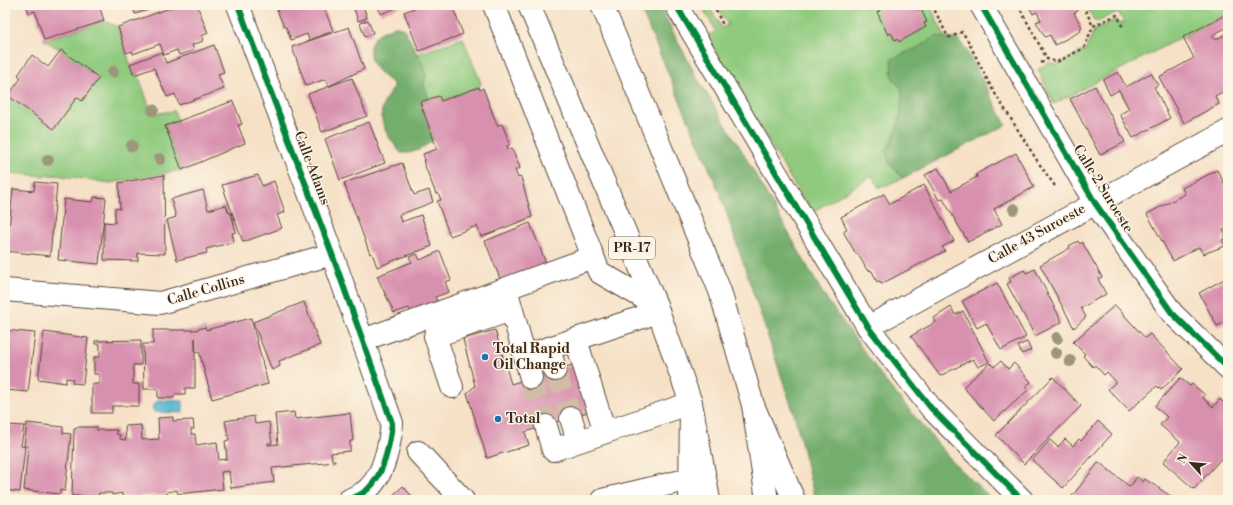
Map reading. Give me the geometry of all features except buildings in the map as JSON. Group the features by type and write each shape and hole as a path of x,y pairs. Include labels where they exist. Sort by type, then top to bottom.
{"main road":[{"name":"Calle Adams","path":"238,5 332,254 392,423 390,446 382,468 369,489 349,500"},
{"path":"494,5 599,272 657,309"},
{"name":"PR-17","path":"529,5 657,309 691,403 709,500"},
{"path":"602,5 720,291 753,405 794,500"},
{"path":"676,5 868,327 931,408 1022,500"},
{"name":"Calle 2 Suroeste","path":"981,5 1094,203 1172,313 1228,368"},
{"name":"Calle 43 Suroeste","path":"868,327 1094,203 1228,132"},
{"name":"Calle Collins","path":"5,290 160,303 332,254"},
{"path":"363,340 593,256"},
{"path":"505,288 531,378"},
{"path":"525,356 576,340 657,309"},
{"path":"452,387 435,336 512,310"},
{"path":"576,340 605,432"},
{"path":"549,348 555,370"},
{"path":"546,426 553,450 691,403 690,490 604,500"},
{"path":"753,405 767,500"},
{"path":"571,418 578,442"},
{"path":"418,452 463,500"}],"path":[{"path":"713,5 723,25"},
{"path":"932,5 948,37 962,32 967,39 991,87 1038,162 1055,186"},
{"path":"1018,5 1047,59"},
{"path":"1083,5 1093,26"},
{"path":"1040,63 1047,59 1058,62 1084,48 1093,26 1117,15 1122,25 1120,26"}],"green space":[{"path":"639,5 659,5 697,78 741,149 823,294 886,382 953,462 993,500 815,500 795,417 720,194"},
{"path":"701,5 708,5 722,28 728,25 717,5 877,5 880,11 877,12 888,34 891,33 895,40 897,39 899,41 926,27 924,23 927,22 921,9 930,5 949,46 892,77 902,89 901,105 897,129 886,151 899,175 903,178 879,188 872,176 811,213 707,37 716,31"},
{"path":"1086,5 1228,5 1228,13 1054,104 1038,69 1049,62 1057,65 1086,49 1094,30 1116,19 1119,24 1124,22 1118,12 1095,22"},
{"path":"104,21 118,27 134,75 138,74 152,114 174,111 178,121 165,126 182,170 110,183 57,175 41,176 5,172 5,89 54,129 77,97 82,100 99,78 61,50 44,40"},
{"path":"395,26 404,29 423,65 426,76 424,85 429,99 420,102 434,139 419,150 406,153 401,153 389,137 382,122 383,106 393,89 393,83 381,75 370,57 371,44 375,37"},
{"path":"936,36 951,39 958,38 966,49 1006,125 903,178 889,163 886,151 897,129 902,97 902,89 892,77 891,59 917,48"},
{"path":"463,38 481,83 479,87 441,101 439,96 429,99 424,85 426,76 418,54"}],"water":[{"path":"158,400 183,401 183,413 154,412 152,406"}],"tunnel":[{"path":"555,370 571,418"},
{"path":"531,378 546,426"}],"cycle path":[{"path":"238,5 332,254 392,423 388,449 378,476 374,483 366,491 349,500"},
{"path":"676,5 868,327 931,408 1022,500"},
{"path":"981,5 1095,203 1172,313 1228,368"}],"place":[{"name":"Total Rapid Oil Change","path":"485,357"},
{"name":"Total","path":"498,419"}]}
